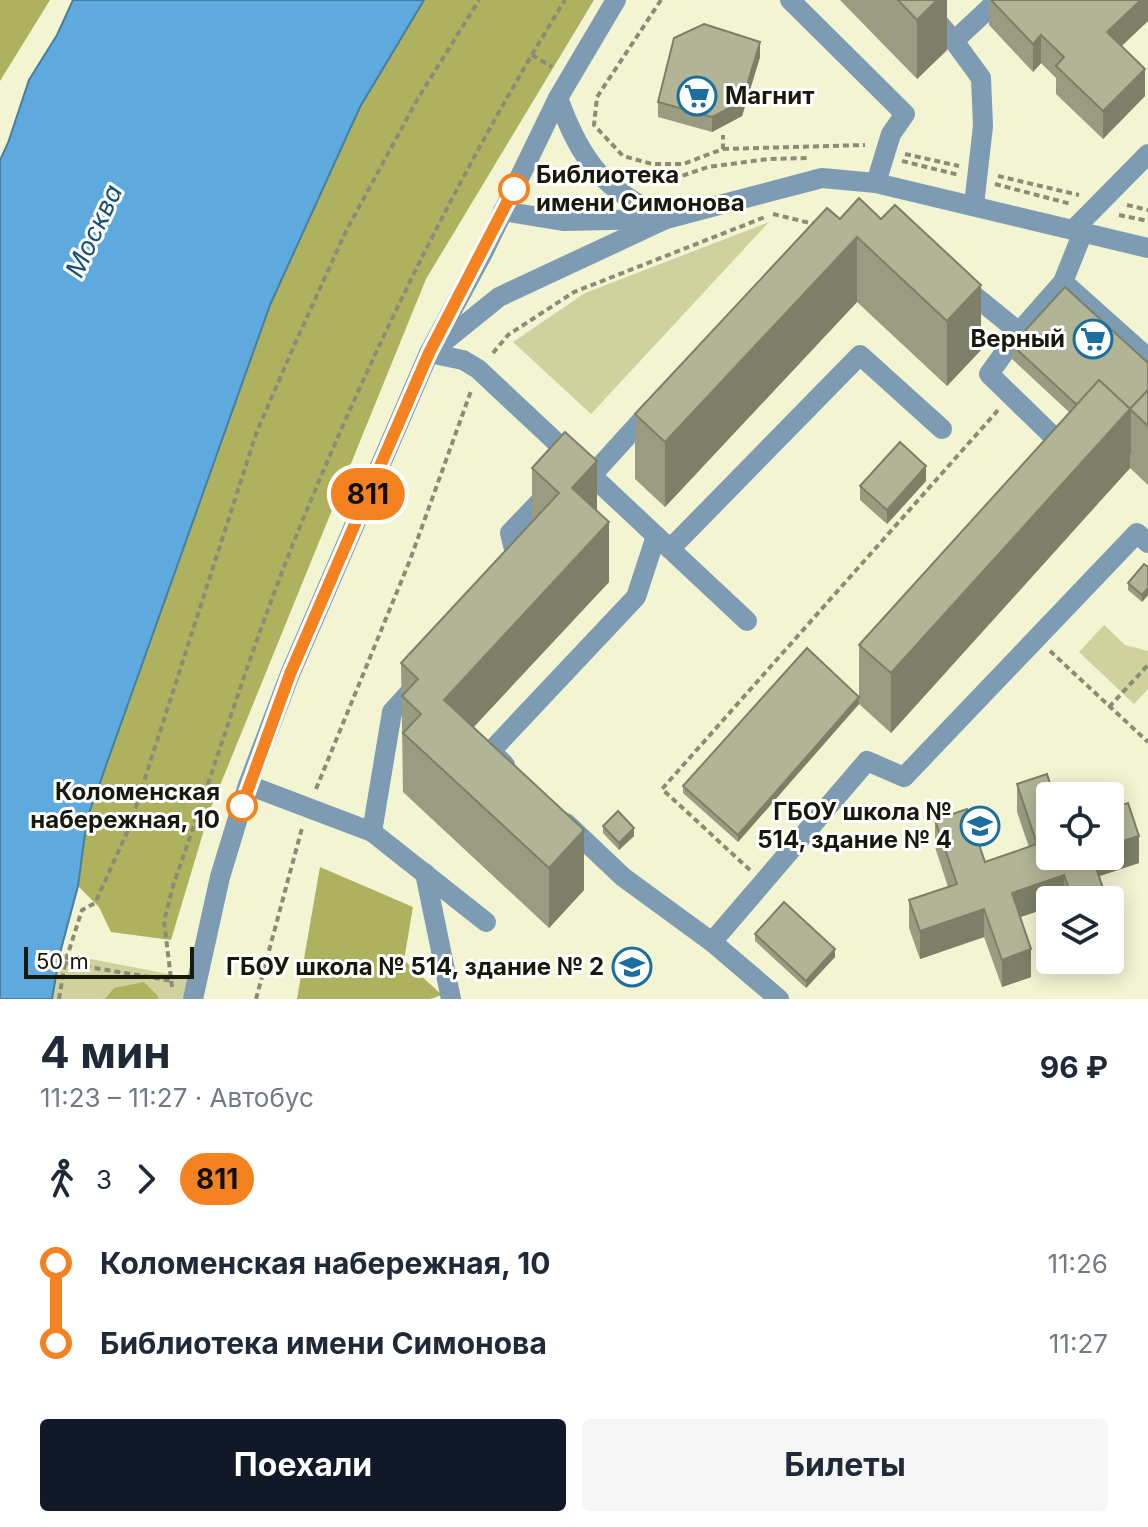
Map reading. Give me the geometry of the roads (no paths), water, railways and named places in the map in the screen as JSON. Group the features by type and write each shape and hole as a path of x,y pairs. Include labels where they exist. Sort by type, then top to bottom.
{"street":[{"path":"193,999 220,877 248,785 290,674 429,353 558,98 616,0"},
{"path":"790,0 905,114 891,134 876,183"},
{"path":"919,0 981,78 983,126 974,205"},
{"path":"954,41 998,0"},
{"path":"558,98 570,130 591,167 629,198 666,219"},
{"path":"1042,467 1062,445 989,374 1019,332 1063,282 1078,231 1148,154"},
{"path":"429,353 499,297 666,219 822,178 876,183 1148,248"},
{"path":"503,211 563,221 666,219"},
{"path":"950,276 1019,332"},
{"path":"1063,282 1148,358"},
{"path":"429,353 463,360 478,369 747,621"},
{"path":"524,783 491,751 636,597 663,542 860,355 942,429"},
{"path":"509,584 520,573 510,533 664,396"},
{"path":"712,942 867,761 904,777 1137,533 1148,543"},
{"path":"372,832 392,712 435,665"},
{"path":"248,785 372,832 486,922"},
{"path":"557,814 623,877 712,942 779,999"},
{"path":"425,873 451,999"}],"water":[{"name":"Москва","path":"73,0 424,0 360,107 270,305 87,819 78,886 60,953 52,999 0,999 0,160 29,80 57,35"}],"place":[{"name":"Магнит","path":"697,96"},
{"name":"Библиотека имени Симонова","path":"514,189"},
{"name":"Верный","path":"1093,339"},
{"name":"Коломенская набережная, 10","path":"242,806"},
{"name":"ГБОУ школа № 514, здание № 4","path":"980,826"},
{"name":"ГБОУ школа № 514, здание № 2","path":"632,967"}]}
